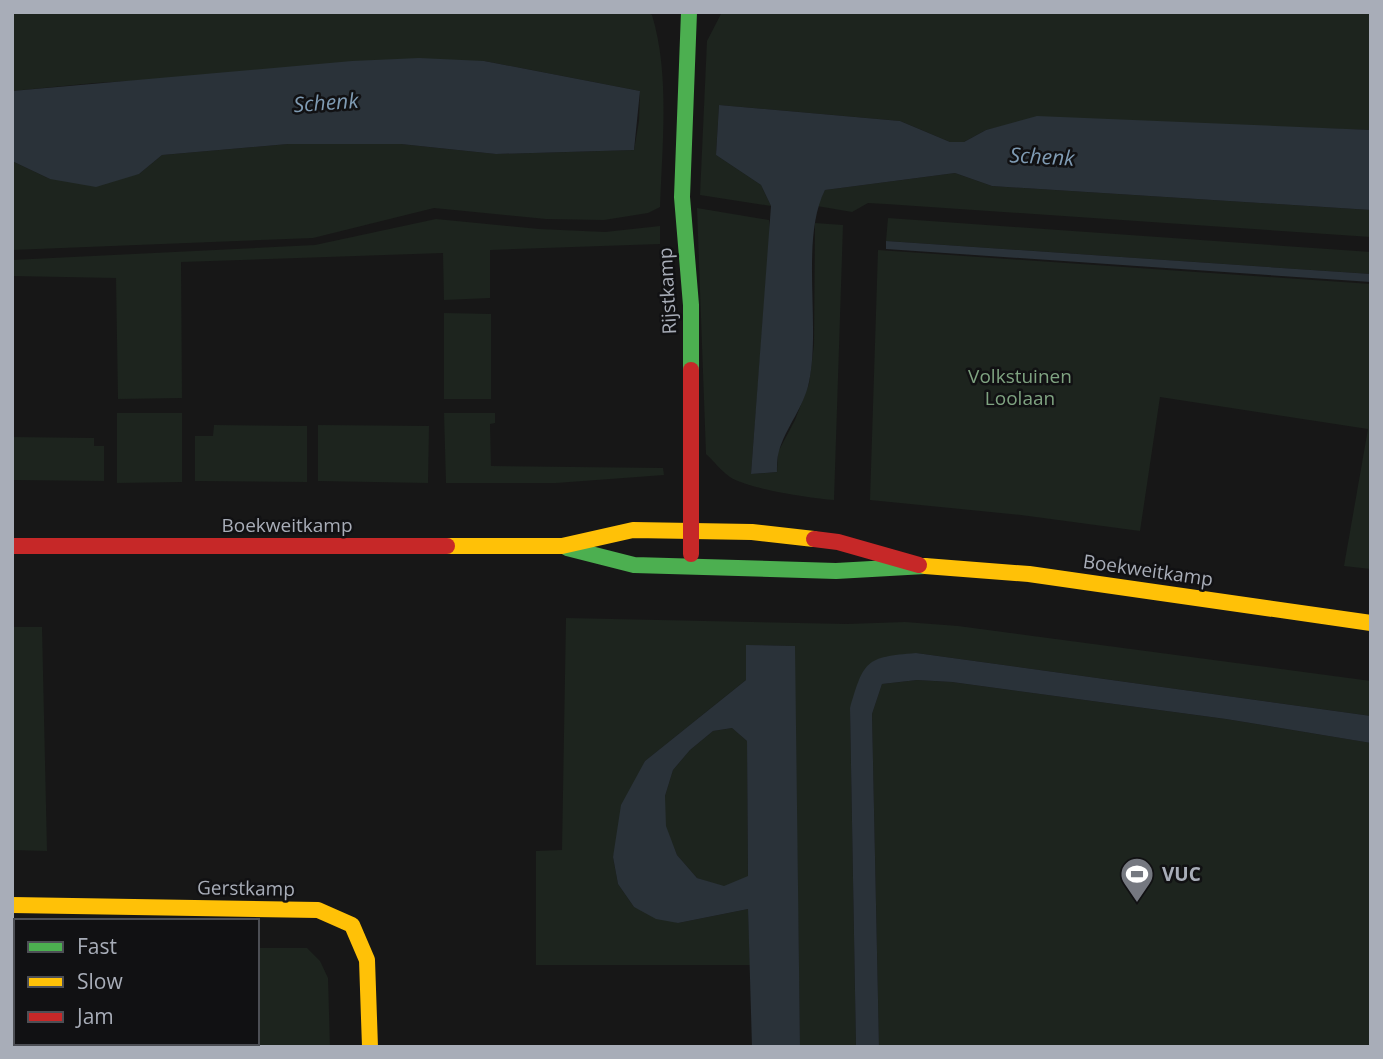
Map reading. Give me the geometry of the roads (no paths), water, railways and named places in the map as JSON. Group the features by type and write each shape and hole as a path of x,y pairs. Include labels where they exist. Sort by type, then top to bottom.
{"street":[{"name":"Rijstkamp","path":"689,12 682,197 691,305 692,567"},
{"name":"Boekweitkamp","path":"12,546 562,546 633,530 691,530 752,532 838,542 919,565"},
{"name":"Boekweitkamp","path":"562,546 634,565 836,571 919,565 1029,574 1371,623"},
{"name":"Gerstkamp","path":"12,905 318,910 352,925 364,951 367,960 369,1047"}],"water":[{"name":"Schenk","path":"419,58 484,61 640,91 634,150 496,154 401,144 288,144 162,155 139,174 96,187 50,179 12,161 12,91 352,61"},
{"name":"Schenk","path":"719,105 900,121 950,142 964,142 986,130 1037,116 1371,130 1371,210 992,186 955,173 825,190 818,210 812,257 813,335 809,382 782,442 777,472 751,474 771,206 761,185 716,155"},
{"path":"886,241 1371,274 1371,282 886,249"},
{"path":"746,645 795,646 800,1047 752,1047 748,909 678,923 656,919 634,907 618,884 613,857 621,805 645,761 746,680","holes":["732,728 747,741 748,876 724,886 697,878 677,855 666,826 665,796 673,770 690,750 713,731"]},
{"path":"916,653 1371,716 1371,743 1226,719 952,682 917,680 882,684 872,714 879,1047 856,1047 850,708 859,680 869,664 886,657"}],"place":[{"name":"VUC","path":"1137,904"}],"park label":[{"name":"Volkstuinen Loolaan","path":"1020,387"}]}
